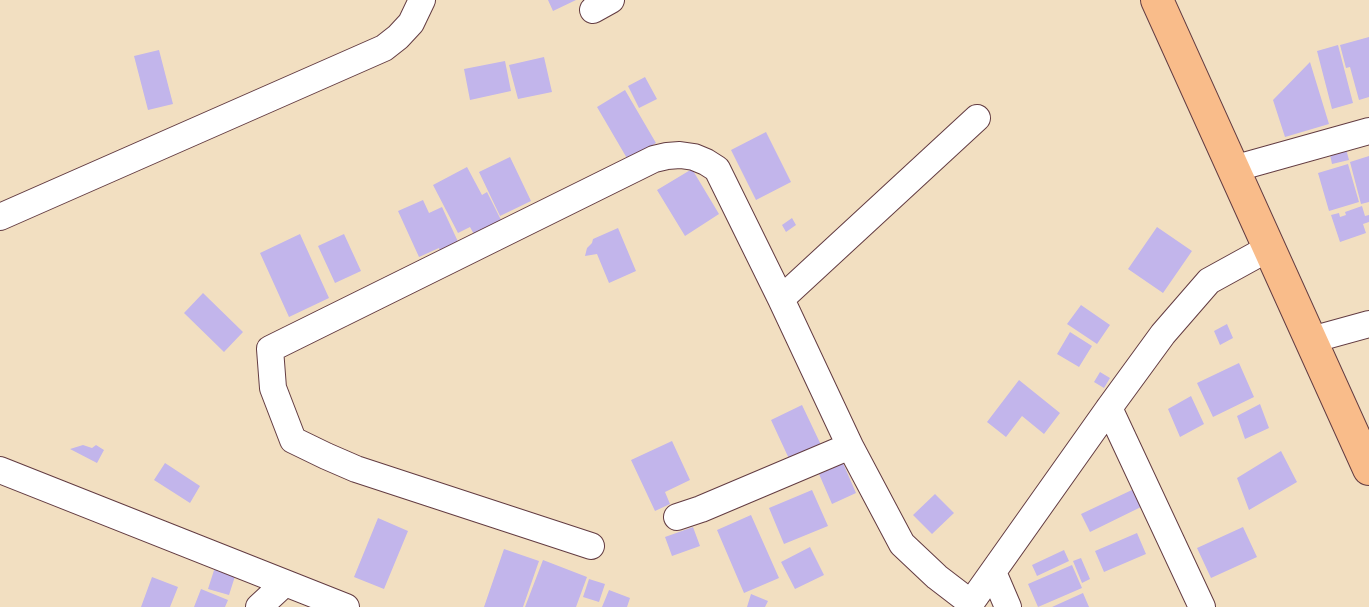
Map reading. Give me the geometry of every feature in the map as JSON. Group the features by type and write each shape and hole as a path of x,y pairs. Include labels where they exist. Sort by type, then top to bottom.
{"main road":[{"path":"1157,0 1369,469"}],"street":[{"path":"0,217 384,48 411,23 422,0"},
{"path":"781,299 977,118"},
{"path":"1233,169 1369,131"},
{"path":"591,546 356,469 293,440 273,388 270,349 654,159 680,155 694,157 717,169 850,446 902,544 969,605 1164,334 1209,281 1269,248"},
{"path":"1311,340 1369,324"},
{"path":"1109,408 1202,607"},
{"path":"677,517 712,505 850,446"},
{"path":"0,470 346,607"},
{"path":"993,573 1008,607"},
{"path":"260,607 285,583"}],"building":[{"path":"548,0 576,0 553,11"},
{"path":"1369,37 1369,97 1359,100 1350,67 1346,68 1340,45"},
{"path":"1338,45 1353,103 1332,109 1317,51"},
{"path":"159,50 173,104 148,110 134,56"},
{"path":"544,57 552,92 518,99 509,65"},
{"path":"505,61 511,91 470,100 464,69"},
{"path":"1310,62 1329,124 1285,137 1273,100"},
{"path":"645,77 657,99 639,108 628,86"},
{"path":"625,90 656,143 628,160 597,107"},
{"path":"766,132 791,182 756,200 731,150"},
{"path":"1345,145 1349,160 1332,164 1329,150"},
{"path":"1369,156 1369,202 1361,204 1350,162"},
{"path":"510,157 531,201 500,216 479,172"},
{"path":"1348,164 1359,202 1329,211 1318,173"},
{"path":"467,167 482,195 487,192 503,224 476,238 470,227 458,233 433,185"},
{"path":"692,169 719,214 685,236 657,190"},
{"path":"423,200 429,213 442,207 460,246 442,255 439,248 419,257 398,211"},
{"path":"1362,206 1365,216 1369,215 1369,222 1363,224 1366,233 1340,242 1331,215 1339,213 1340,217 1346,215 1345,212"},
{"path":"792,218 796,225 786,232 782,225"},
{"path":"1157,227 1192,251 1163,293 1128,269"},
{"path":"618,228 636,271 609,283 597,254 585,256 593,239"},
{"path":"300,234 329,298 289,317 260,253"},
{"path":"344,234 361,271 335,283 318,246"},
{"path":"203,293 243,332 224,352 184,313"},
{"path":"1081,305 1110,325 1097,344 1067,324"},
{"path":"1227,324 1233,338 1220,345 1214,331"},
{"path":"1070,332 1092,346 1079,367 1057,354"},
{"path":"1239,363 1254,397 1213,417 1197,383"},
{"path":"1100,372 1110,378 1104,388 1094,382"},
{"path":"1019,380 1060,413 1044,434 1022,416 1006,437 987,422"},
{"path":"1191,396 1204,424 1180,437 1168,409"},
{"path":"1260,404 1269,428 1245,439 1237,416"},
{"path":"802,405 822,447 791,463 771,420"},
{"path":"672,441 690,480 665,492 670,504 655,511 631,460"},
{"path":"83,445 92,448 96,445 104,450 97,463 70,449"},
{"path":"1281,451 1297,482 1249,510 1237,478"},
{"path":"165,463 200,486 190,503 154,480"},
{"path":"843,463 856,493 832,504 819,474"},
{"path":"1134,489 1143,506 1090,532 1081,514"},
{"path":"812,490 828,526 784,544 769,508"},
{"path":"935,494 954,513 932,534 913,515"},
{"path":"751,515 779,578 744,593 717,530"},
{"path":"378,518 408,531 384,589 354,577"},
{"path":"693,527 700,546 672,556 665,537"},
{"path":"1243,527 1257,557 1211,578 1197,548"},
{"path":"1137,533 1146,554 1104,572 1095,551"},
{"path":"810,547 824,575 795,589 781,562"},
{"path":"504,549 539,561 523,607 484,607"},
{"path":"1064,550 1069,561 1037,576 1032,565"},
{"path":"1081,558 1090,579 1082,583 1073,561"},
{"path":"543,560 587,577 576,607 525,607"},
{"path":"216,564 237,570 229,595 208,589"},
{"path":"1072,565 1082,588 1038,607 1028,584"},
{"path":"152,577 178,587 170,607 141,607"},
{"path":"589,579 605,584 599,602 583,597"},
{"path":"201,589 228,600 225,607 194,607"},
{"path":"609,590 630,598 627,607 602,607"},
{"path":"1083,593 1089,607 1052,607"},
{"path":"751,594 768,601 765,607 747,607"}]}
